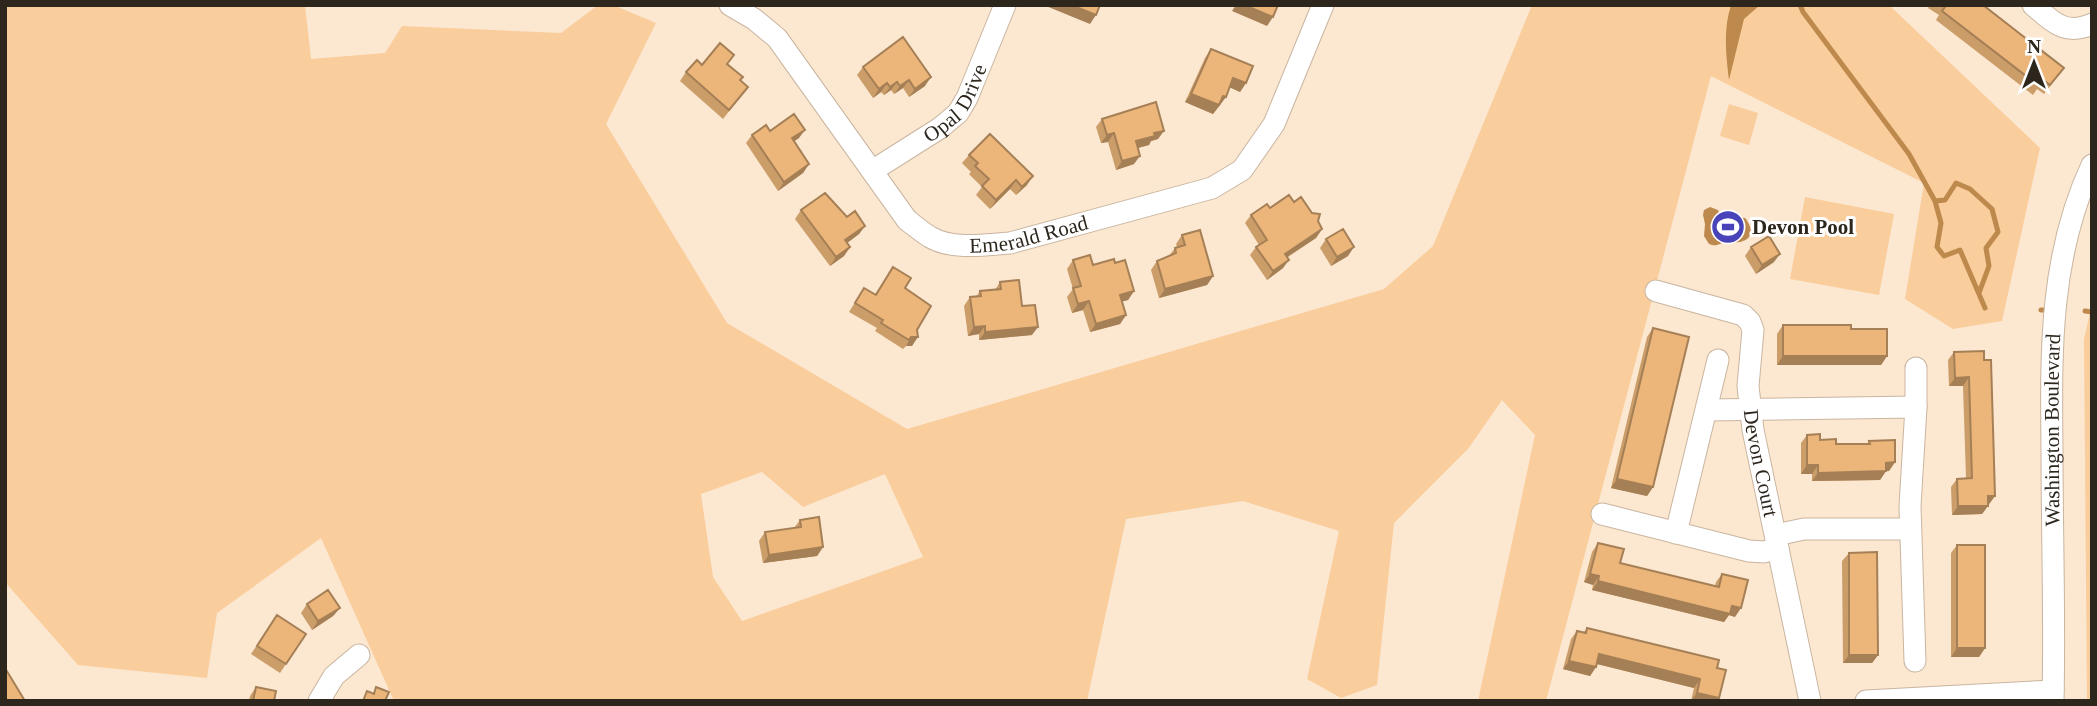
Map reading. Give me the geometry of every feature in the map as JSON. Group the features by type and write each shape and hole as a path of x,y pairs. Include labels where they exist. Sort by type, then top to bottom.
{"street":[{"name":"Emerald Road","path":"730,5 754,19 777,38 907,220 933,239 983,246 1010,243 1212,188 1242,170 1274,124 1323,5"},
{"name":"Opal Drive","path":"872,171 940,128 958,113 967,98 1005,5"},
{"path":"2033,5 2054,23 2066,29 2079,29 2092,24"},
{"name":"Washington Boulevard","path":"2053,696 2053,315 2057,278 2066,240 2084,181 2092,165"},
{"name":"Devon Court","path":"1656,291 1743,315 1750,322 1753,330 1748,386 1750,410 1810,701"},
{"path":"1676,533 1718,360"},
{"path":"1915,661 1910,529 1916,368"},
{"path":"1707,410 1916,407"},
{"path":"1602,514 1749,551 1764,552 1777,541 1804,529 1910,529"},
{"path":"319,701 334,676 359,655"},
{"path":"1866,701 2053,696"}],"shaded area":[{"path":"5,5 305,5 311,59 385,53 402,26 561,33 598,5 613,5 656,23 606,124 727,323 907,429 1384,289 1433,246 1532,5 1889,5 2040,148 2002,321 1953,329 1905,299 1924,183 1711,76 1546,701 1478,701 1535,435 1502,400 1468,449 1394,523 1377,685 1341,698 1307,679 1339,531 1243,501 1126,519 1087,701 394,701 321,538 217,613 207,678 78,665 5,582","holes":["762,472 803,507 885,474 923,557 742,621 713,577 701,494"]},
{"path":"1731,5 1760,5 1744,19 1729,80 1726,33"},
{"path":"1729,104 1758,113 1749,145 1720,136"},
{"path":"1805,197 1894,214 1879,295 1790,279"},
{"name":"Devon Pool","path":"1710,207 1718,210 1721,218 1727,222 1738,217 1745,218 1750,227 1749,237 1741,242 1709,244 1704,236 1703,215 1704,210"},
{"path":"2092,304 2092,701 2087,701 2084,339"}],"building":[{"path":"1071,5 1100,5 1096,15"},
{"path":"1244,5 1278,5 1273,17"},
{"path":"1943,5 1983,5 2064,68 2050,85 2043,80 2039,86 1942,11 1945,7"},
{"path":"903,37 931,77 915,89 909,80 900,86 897,82 890,87 887,83 879,89 863,67"},
{"path":"720,43 734,55 727,64 743,77 740,80 748,87 729,110 686,72 697,60 702,65"},
{"path":"1211,49 1253,66 1246,83 1233,78 1226,97 1223,96 1219,105 1191,94"},
{"path":"1156,102 1164,131 1136,141 1140,156 1122,161 1114,133 1107,135 1102,119"},
{"path":"794,114 805,130 792,138 809,164 784,182 752,135 766,125 770,131"},
{"path":"990,134 1033,176 1022,187 1016,180 996,200 982,186 989,179 975,166 978,163 969,155"},
{"path":"825,193 847,217 855,211 865,226 845,240 850,247 836,257 801,210"},
{"path":"1289,195 1294,202 1301,197 1312,213 1320,214 1318,221 1322,229 1285,254 1289,260 1273,271 1256,247 1267,240 1251,215 1267,204 1270,208"},
{"path":"1343,229 1354,247 1337,257 1326,239"},
{"path":"1200,230 1213,276 1165,289 1157,261 1176,253 1175,248 1185,245 1182,235"},
{"path":"1769,236 1780,254 1762,265 1751,247"},
{"path":"1090,255 1093,265 1114,259 1115,263 1125,260 1134,291 1120,295 1126,315 1096,324 1089,301 1078,304 1073,288 1081,286 1073,260"},
{"path":"893,267 911,278 905,288 931,306 917,330 918,337 911,337 909,340 855,303 864,288 876,295"},
{"path":"1019,280 1022,306 1035,305 1038,327 985,332 985,326 974,327 970,297 981,296 980,291 1001,289 1000,282"},
{"path":"1783,325 1851,325 1851,329 1887,329 1887,356 1783,356"},
{"path":"1653,328 1689,337 1653,487 1617,479"},
{"path":"1984,351 1984,360 1991,360 1995,496 1988,496 1988,506 1958,506 1957,479 1972,478 1969,377 1955,378 1954,352"},
{"path":"1820,434 1820,440 1836,439 1836,444 1870,444 1869,441 1895,440 1895,462 1886,463 1886,471 1818,473 1818,465 1807,465 1807,435"},
{"path":"819,517 823,547 769,555 765,532 801,527 800,520"},
{"path":"1598,543 1624,549 1620,563 1719,587 1722,574 1748,580 1741,608 1732,606 1730,614 1598,581 1599,576 1590,574"},
{"path":"1957,545 1985,545 1985,648 1957,648"},
{"path":"1877,552 1878,655 1849,655 1849,553"},
{"path":"328,590 340,608 318,621 307,604"},
{"path":"277,615 306,634 286,664 257,646"},
{"path":"1587,628 1719,660 1717,668 1726,670 1719,698 1697,693 1700,679 1599,654 1596,667 1569,661 1577,631 1586,633"},
{"path":"5,668 25,701 5,701"},
{"path":"256,687 276,691 274,701 253,701"},
{"path":"376,687 389,692 385,701 363,701 367,691 374,694"}],"waterway":[{"path":"1800,5 1909,154 1935,201 1941,223 1937,247 1944,256 1960,250 1985,308"},
{"path":"1935,201 1945,200 1956,183 1970,189 1992,209 1998,232 1986,248 1989,266 1979,293"},
{"path":"2085,311 2092,312"}],"place":[{"name":"Devon Pool","path":"1728,227"}]}
